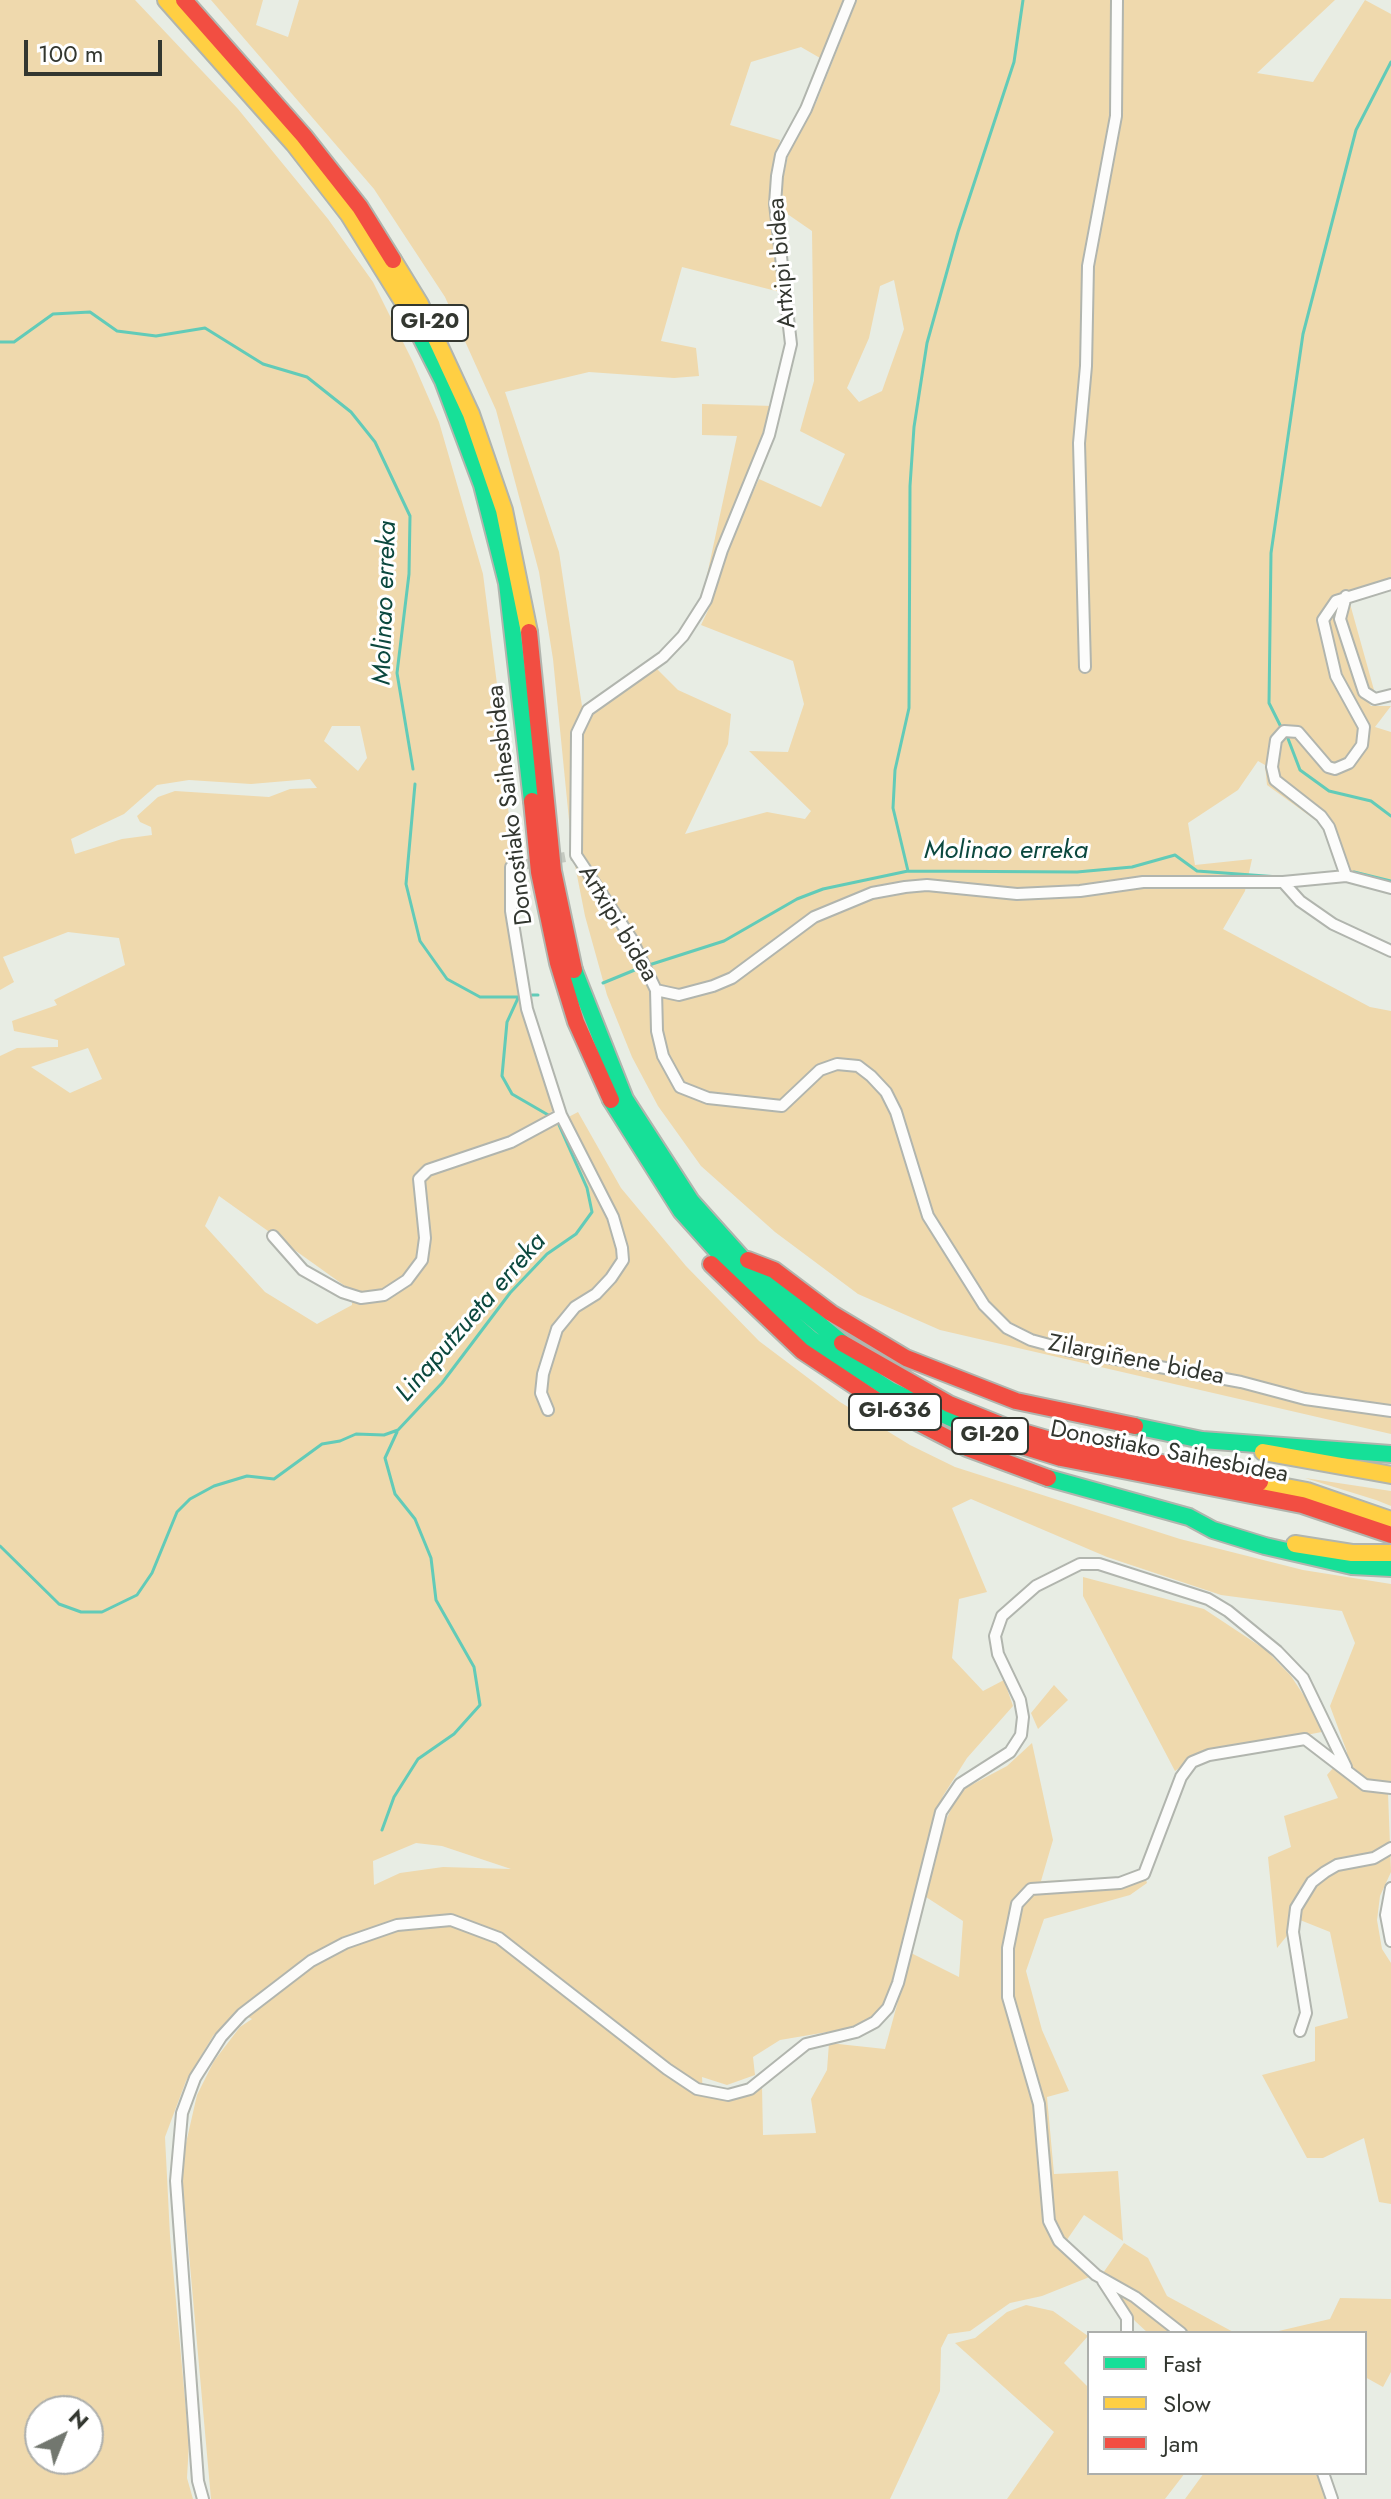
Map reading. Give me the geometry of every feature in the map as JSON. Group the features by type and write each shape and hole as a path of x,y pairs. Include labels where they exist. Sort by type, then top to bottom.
{"main road":[{"name":"Donostiako Saihesbidea","path":"166,0 286,135 349,215 389,277 443,381 482,485 507,583 539,872 558,963 576,1022 600,1079 629,1134 673,1201 731,1268 788,1320 863,1374 944,1417 1002,1441 1061,1458 1276,1499 1387,1528"},
{"name":"Donostiako Saihesbidea","path":"184,0 304,136 353,197 420,304 456,377 495,482 521,581 533,660 553,871 579,988 606,1058 640,1126 682,1189 741,1258 796,1309 845,1345 923,1392 978,1417 1094,1451 1307,1491 1387,1528"},
{"name":"GI-636","path":"673,1201 685,1233 733,1287 802,1351 873,1399 936,1433 996,1460 1072,1486 1189,1517 1309,1547 1391,1553"},
{"path":"741,1258 774,1270 831,1313 880,1344 960,1382 1043,1408 1391,1475"},
{"path":"1202,1440 1391,1454"},
{"path":"1189,1517 1213,1530 1307,1557 1391,1568"}],"street":[{"name":"Artxipi bidea","path":"850,0 806,109 781,155 777,176 775,204 791,344 769,435 722,550 706,600 683,636 663,657 588,710 577,733 576,855 631,938 656,990 679,995 732,978 814,917 872,893 927,885 1017,894 1080,891 1143,882 1283,882 1346,876 1391,888"},
{"path":"1085,667 1079,443 1087,351 1088,266 1116,116 1117,0"},
{"path":"1346,876 1329,827 1321,816 1275,780 1272,767 1276,740 1284,731 1291,730 1303,735 1324,764 1335,769 1349,763 1364,740 1364,727 1347,702 1324,635 1327,610 1346,596 1391,584"},
{"path":"1346,596 1340,619 1364,692 1375,699 1391,695"},
{"path":"511,867 511,911 527,1009 561,1115 613,1217 623,1260 604,1286 575,1307 557,1329 543,1374 541,1393 548,1410"},
{"path":"1283,882 1300,901 1333,924 1391,951"},
{"name":"Zilargiñene bidea","path":"656,990 657,1031 663,1056 680,1087 708,1098 782,1106 820,1070 837,1064 858,1066 871,1076 886,1092 896,1112 928,1216 984,1305 1007,1328 1031,1340 1068,1350 1241,1382 1305,1399 1391,1411"},
{"path":"273,1236 303,1270 342,1292 361,1298 384,1295 407,1280 422,1260 425,1238 419,1179 428,1170 511,1142 561,1115"},
{"path":"203,2499 198,2481 176,2181 182,2113 195,2078 221,2037 263,1996 311,1961 345,1943 397,1925 451,1920 499,1938 697,2089 728,2095 750,2089 806,2044 856,2032 875,2022 888,2008 898,1983 941,1812 960,1784 1010,1752 1021,1735 1020,1700 998,1654 995,1636 1002,1616 1036,1586 1080,1564 1099,1564 1208,1599 1228,1611 1277,1651 1303,1678 1346,1767"},
{"path":"1178,2331 1135,2297 1102,2279 1059,2241 1049,2221 1039,2104 1008,1997 1008,1948 1017,1904 1031,1889 1120,1883 1144,1874 1181,1777 1192,1762 1209,1755 1305,1739 1346,1767 1365,1785 1391,1788"},
{"path":"1300,2031 1306,2013 1293,1932 1296,1908 1312,1882 1325,1872 1337,1865 1374,1858 1391,1848"},
{"path":"1391,1888 1386,1915 1391,1941"},
{"path":"1102,2279 1127,2318 1127,2331"},
{"path":"1324,2475 1332,2499"}],"shaded area":[{"path":"0,0 135,0 238,109 328,219 373,282 439,422 483,574 500,708 512,855 506,867 506,886 512,955 523,1014 554,1110 529,1128 525,1140 578,1112 621,1188 686,1266 759,1341 840,1402 910,1445 955,1467 1180,1539 1303,1570 1391,1584 1391,1789 1388,1793 1391,1872 1380,1896 1377,1920 1382,1949 1391,1963 1391,2204 1379,2202 1364,2138 1323,2158 1307,2158 1262,2075 1315,2061 1315,2027 1348,2018 1330,1932 1300,1920 1277,1948 1268,1857 1291,1847 1284,1816 1338,1798 1327,1775 1347,1752 1330,1706 1355,1643 1342,1611 1221,1595 1107,1557 971,1499 952,1508 987,1592 959,1599 952,1658 983,1691 1004,1680 1013,1706 967,1758 943,1796 930,1831 892,1991 881,2011 857,2027 780,2040 753,2057 755,2075 727,2085 702,2077 703,2094 728,2101 762,2087 763,2135 816,2133 811,2099 827,2070 829,2043 885,2049 911,1953 959,1977 963,1921 926,1897 942,1828 960,1791 1007,1766 1032,1743 1053,1840 1041,1881 1118,1879 1143,1871 1147,1883 1130,1895 1044,1919 1026,1971 1042,2030 1069,2091 1047,2097 1054,2174 1118,2171 1123,2241 1084,2215 1062,2247 1092,2276 1042,2296 1010,2303 970,2331 948,2334 941,2348 940,2391 890,2499 211,2499 181,2165 197,2095 214,2061 240,2027 252,2019 237,2011 213,2036 186,2081 165,2137 170,2236 189,2443 187,2478 193,2499 0,2499 0,1056 17,1048 58,1047 58,1040 14,1031 12,1021 57,1005 54,1000 125,965 119,938 68,932 3,957 14,982 0,990","holes":["332,726 360,726 367,758 358,771 324,741","310,779 317,788 290,789 269,797 175,791 158,797 137,816 140,822 151,827 152,835 122,839 75,854 71,839 124,814 157,785 189,780 251,784","88,1048 102,1079 70,1093 31,1067","219,1196 352,1291 352,1305 317,1324 265,1292 205,1226","416,1843 442,1846 511,1869 443,1867 400,1873 374,1885 373,1861"]},
{"path":"211,0 263,0 256,25 288,37 299,0 844,0 820,58 801,47 751,62 730,125 780,140 771,193 784,293 682,267 661,341 696,348 699,376 674,378 589,372 505,392 559,552 582,706 591,713 657,669 678,690 731,714 728,744 685,834 767,812 805,819 811,811 749,751 788,752 804,704 793,661 701,625 712,602 725,553 759,479 821,507 845,454 800,431 814,381 812,231 783,211 782,183 788,156 816,103 857,0 1335,0 1257,73 1313,82 1365,0 1391,14 1391,580 1347,593 1374,690 1362,694 1371,706 1391,706 1375,727 1391,732 1391,881 1350,871 1336,835 1267,785 1265,765 1258,761 1238,790 1188,823 1195,865 1252,859 1245,891 1223,929 1370,1007 1391,1011 1391,1434 940,1330 858,1294 775,1232 701,1166 658,1106 632,1057 607,995 585,916 572,850 553,659 539,572 496,410 445,297 374,189","holes":["894,280 904,329 882,391 859,402 847,388 869,338 880,286"]},
{"path":"702,404 774,406 767,433 704,589 737,436 702,435"},
{"path":"1305,1478 1391,1491 1391,1506 1376,1500"},
{"path":"1083,1577 1204,1609 1266,1650 1291,1676 1327,1731 1196,1756 1175,1771 1083,1596"},
{"path":"1054,1685 1068,1700 1038,1729 1031,1713"},
{"path":"1124,2243 1148,2258 1167,2296 1231,2331 1183,2331 1103,2273"},
{"path":"1112,2287 1137,2302 1172,2331 1146,2331 1135,2321"},
{"path":"1340,2298 1391,2299 1391,2372 1383,2387 1367,2378 1367,2331 1279,2331 1330,2319"},
{"path":"1026,2305 1053,2311 1087,2335 1064,2363 1087,2386 1087,2475 1183,2475 1165,2499 1007,2499 1054,2432 955,2343 975,2338 1007,2312"},
{"path":"1203,2475 1320,2475 1329,2499 1185,2499"}],"waterway":[{"path":"908,871 893,808 895,770 909,708 910,486 914,427 927,343 958,232 1014,62 1023,0"},
{"path":"1281,727 1269,703 1271,553 1303,334 1356,130 1391,62"},
{"name":"Molinao erreka","path":"0,342 14,342 53,314 90,312 117,331 156,336 205,328 263,364 307,377 351,412 375,442 410,516 409,574 397,673 413,769"},
{"path":"1287,736 1300,770 1329,791 1371,801 1391,816"},
{"name":"Molinao erreka","path":"415,784 406,884 420,941 447,979 480,997 519,997"},
{"name":"Molinao erreka","path":"649,965 724,941 797,899 823,889 908,871 1077,872 1132,867 1175,855 1197,871 1279,877"},
{"name":"Molinao erreka","path":"1354,872 1391,881"},
{"name":"Molinao erreka","path":"603,983 642,967"},
{"name":"Molinao erreka","path":"532,995 538,995"},
{"name":"Linaputzueta erreka","path":"518,998 507,1022 502,1076 512,1094 550,1116"},
{"name":"Linaputzueta erreka","path":"0,1546 59,1604 81,1612 102,1612 137,1595 152,1573 177,1512 190,1499 214,1486 247,1476 274,1479 322,1444 356,1434 384,1435 398,1430 442,1383 510,1293 547,1254 576,1234 592,1212 587,1188 559,1125"},
{"path":"382,1830 394,1797 418,1759 454,1734 480,1705 474,1667 436,1600 431,1558 415,1519 395,1494 385,1458 397,1432"}],"tunnel":[{"path":"511,867 576,855"}],"traffic: fast":[{"path":"403,302 443,381 482,485 507,583 532,801"},
{"path":"574,970 625,1099 691,1201 751,1268 842,1343"},
{"path":"611,1100 681,1211 742,1279 811,1339 890,1390 990,1436"},
{"path":"1135,1426 1202,1440 1391,1454"},
{"path":"1048,1478 1189,1517 1213,1530 1265,1546 1352,1566 1391,1568"}],"traffic: slow":[{"path":"166,0 294,144 349,215 403,302"},
{"path":"393,260 420,304 471,414 504,510 529,632"},
{"path":"1263,1452 1391,1475"},
{"path":"1260,1482 1307,1491 1391,1520"},
{"path":"1295,1544 1352,1553 1391,1553"}],"traffic: jam":[{"path":"184,0 304,136 360,207 393,260"},
{"path":"529,632 553,871 574,970"},
{"path":"532,801 539,872 558,963 576,1022 611,1100"},
{"path":"748,1260 774,1270 831,1313 906,1358 1016,1401 1135,1426"},
{"path":"711,1264 802,1351 882,1404 967,1448 1048,1478"},
{"path":"842,1343 949,1404 1006,1427 1064,1444 1260,1482"},
{"path":"990,1436 1061,1458 1302,1505 1391,1535"}]}
